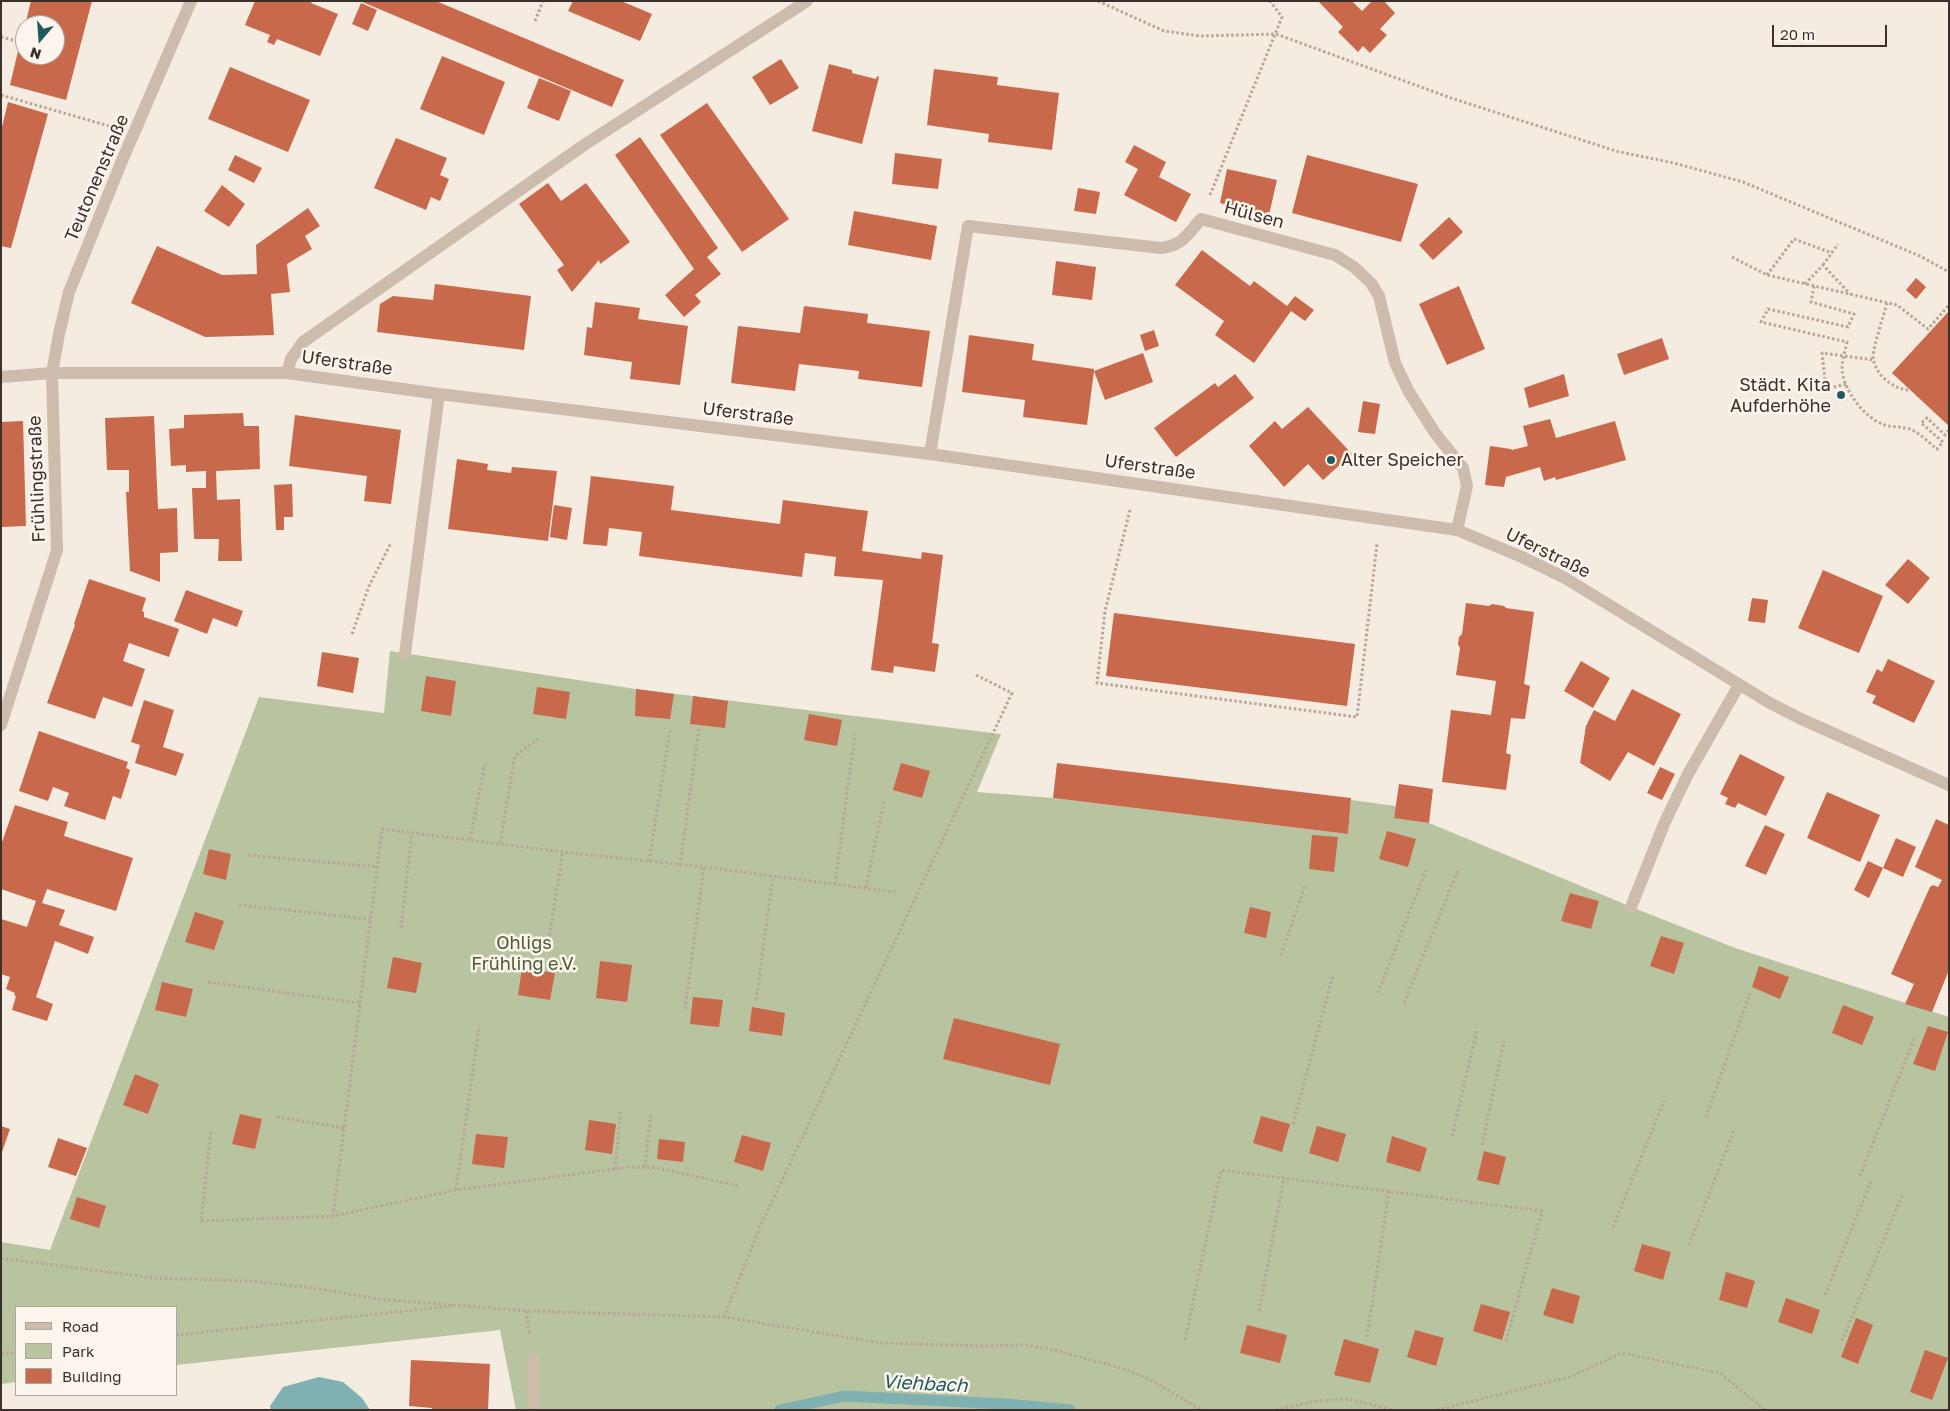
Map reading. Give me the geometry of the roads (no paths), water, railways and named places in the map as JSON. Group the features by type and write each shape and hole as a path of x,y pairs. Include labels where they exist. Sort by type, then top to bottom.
{"street":[{"name":"Teutonenstraße","path":"52,373 69,292 134,133 191,1"},
{"name":"Uferstraße","path":"287,373 291,359 303,342 584,145 807,1"},
{"name":"Hülsen","path":"930,454 968,226 1161,248 1174,246 1183,240 1201,219 1335,255 1354,267 1371,283 1379,296 1395,362 1409,392 1435,432 1463,468 1467,486 1457,530"},
{"name":"Uferstraße","path":"1,378 52,373 287,373 439,394 930,454 1457,530 1522,557 1565,578 1739,685 1799,718 1949,785"},
{"name":"Frühlingstraße","path":"1,725 56,550 52,373"},
{"path":"405,654 439,394"},
{"path":"1631,907 1664,824 1688,774 1739,685"},
{"path":"533,1359 534,1410"}],"water":[{"path":"319,1377 343,1382 362,1398 370,1410 271,1410 270,1406 283,1387"}],"waterway":[{"name":"Viehbach","path":"780,1410 844,1396 1006,1404 1070,1410"}],"place":[{"name":"Städt. Kita Aufderhöhe","path":"1841,395"},
{"name":"Alter Speicher","path":"1331,460"}],"park label":[{"name":"Ohligs Frühling e.V.","path":"524,953"}]}
